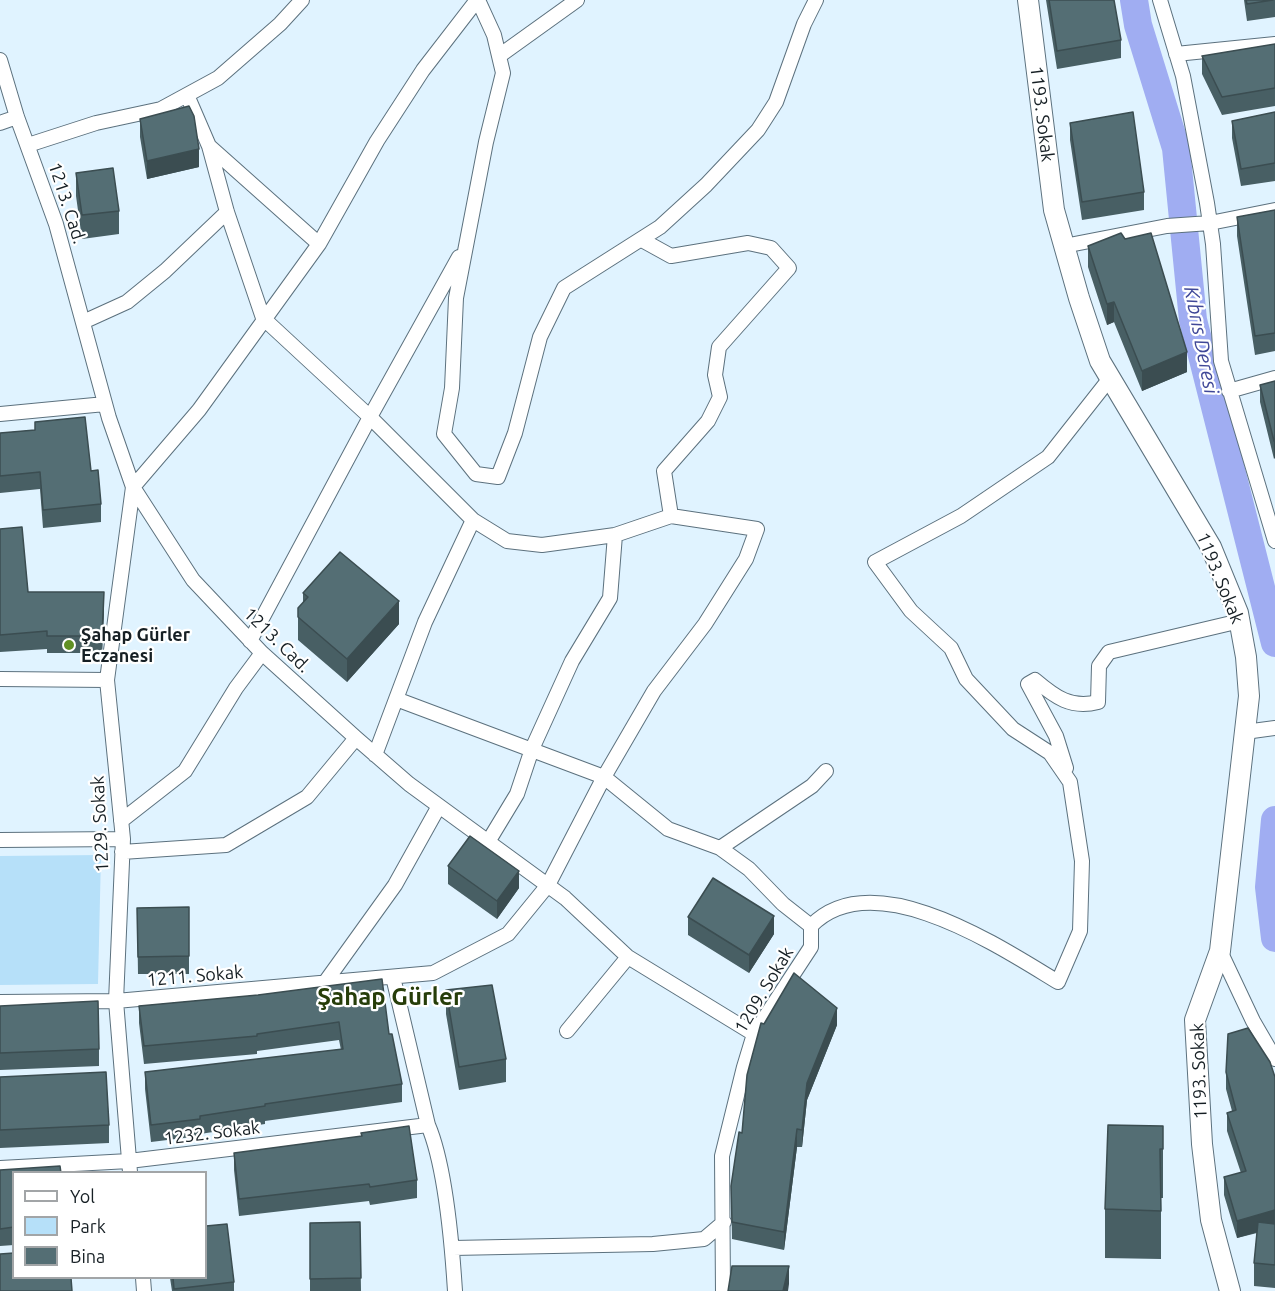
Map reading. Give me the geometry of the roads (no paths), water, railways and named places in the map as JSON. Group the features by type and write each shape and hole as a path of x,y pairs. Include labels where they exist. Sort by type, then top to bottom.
{"street":[{"path":"28,145 96,123 161,109 218,78 280,24 302,0"},
{"path":"132,487 199,411 263,318 319,244 377,141 423,70 478,0 494,35 503,73 486,142 456,298 452,388 444,434 476,474 498,477 515,434 540,337 564,288 603,260 642,240 706,185 758,130 776,102 816,0"},
{"path":"499,56 577,0"},
{"name":"1193. Sokak","path":"1028,0 1054,210 1090,335 1100,361 1211,547 1240,621 1249,696 1245,732 1220,951 1195,1020 1202,1144 1211,1220 1230,1291"},
{"path":"1160,0 1183,76 1208,223 1221,361 1275,541"},
{"path":"1176,54 1275,44"},
{"name":"1213. Cad.","path":"0,60 17,117 56,224 105,404 132,487 193,579 262,653 375,755 439,806 548,885 628,957 754,1034"},
{"path":"187,95 209,146 227,212 263,318 370,417 473,520 507,541 542,545 615,535 671,516 664,471 708,421 720,397 715,375 719,348 789,268 771,248 748,243 671,256 642,240"},
{"path":"0,123 17,117"},
{"path":"209,146 319,244"},
{"path":"1064,246 1167,226 1208,223 1275,210"},
{"path":"83,322 127,302 165,271 227,212"},
{"path":"250,641 370,417 466,245"},
{"path":"1070,782 1050,753 1013,729 966,679 951,648 911,611 875,562 961,516 1048,457 1111,377"},
{"path":"1229,391 1275,378"},
{"path":"0,414 105,404"},
{"name":"1229. Sokak","path":"130,1167 116,1001 123,845 107,680 132,487"},
{"name":"1211. Sokak","path":"0,1002 116,1001 432,973 508,934 548,885 604,777 654,691 705,624 746,560 757,528 671,516"},
{"path":"375,755 425,622 473,520"},
{"path":"488,842 517,794 532,749 572,661 610,598 615,535"},
{"path":"396,699 604,777 668,829 720,848 749,869 783,904 811,926 821,915 861,903 888,903 933,917 990,941 1058,982 1080,931 1082,861 1070,782 1056,736 1028,684 1035,680 1048,691 1083,706 1098,702 1099,666 1109,652 1240,621"},
{"path":"121,821 185,771 236,688 262,653"},
{"path":"0,679 107,680"},
{"path":"1245,732 1275,729"},
{"path":"0,840 123,845 226,845 308,797 356,738"},
{"path":"720,848 734,841 812,786 826,771"},
{"path":"326,981 395,885 439,806"},
{"name":"1209. Sokak","path":"723,1291 722,1156 754,1034 811,947 811,926"},
{"path":"1220,951 1249,1012 1275,1059"},
{"path":"567,1031 628,957"},
{"path":"393,977 428,1125 436,1144 453,1248 455,1291"},
{"name":"1232. Sokak","path":"0,1168 130,1167 428,1125"},
{"path":"453,1248 521,1249 663,1243 704,1239 724,1222"}],"waterway":[{"name":"Kıbrıs Deresi","path":"1134,0 1138,25 1176,148 1193,320 1275,643"},
{"name":"Kıbrıs Deresi","path":"1275,820 1269,887 1275,938"}],"place":[{"name":"Şahap Gürler Eczanesi","path":"69,645"}],"district":[{"name":"Şahap Gürler","path":"390,997"}]}
